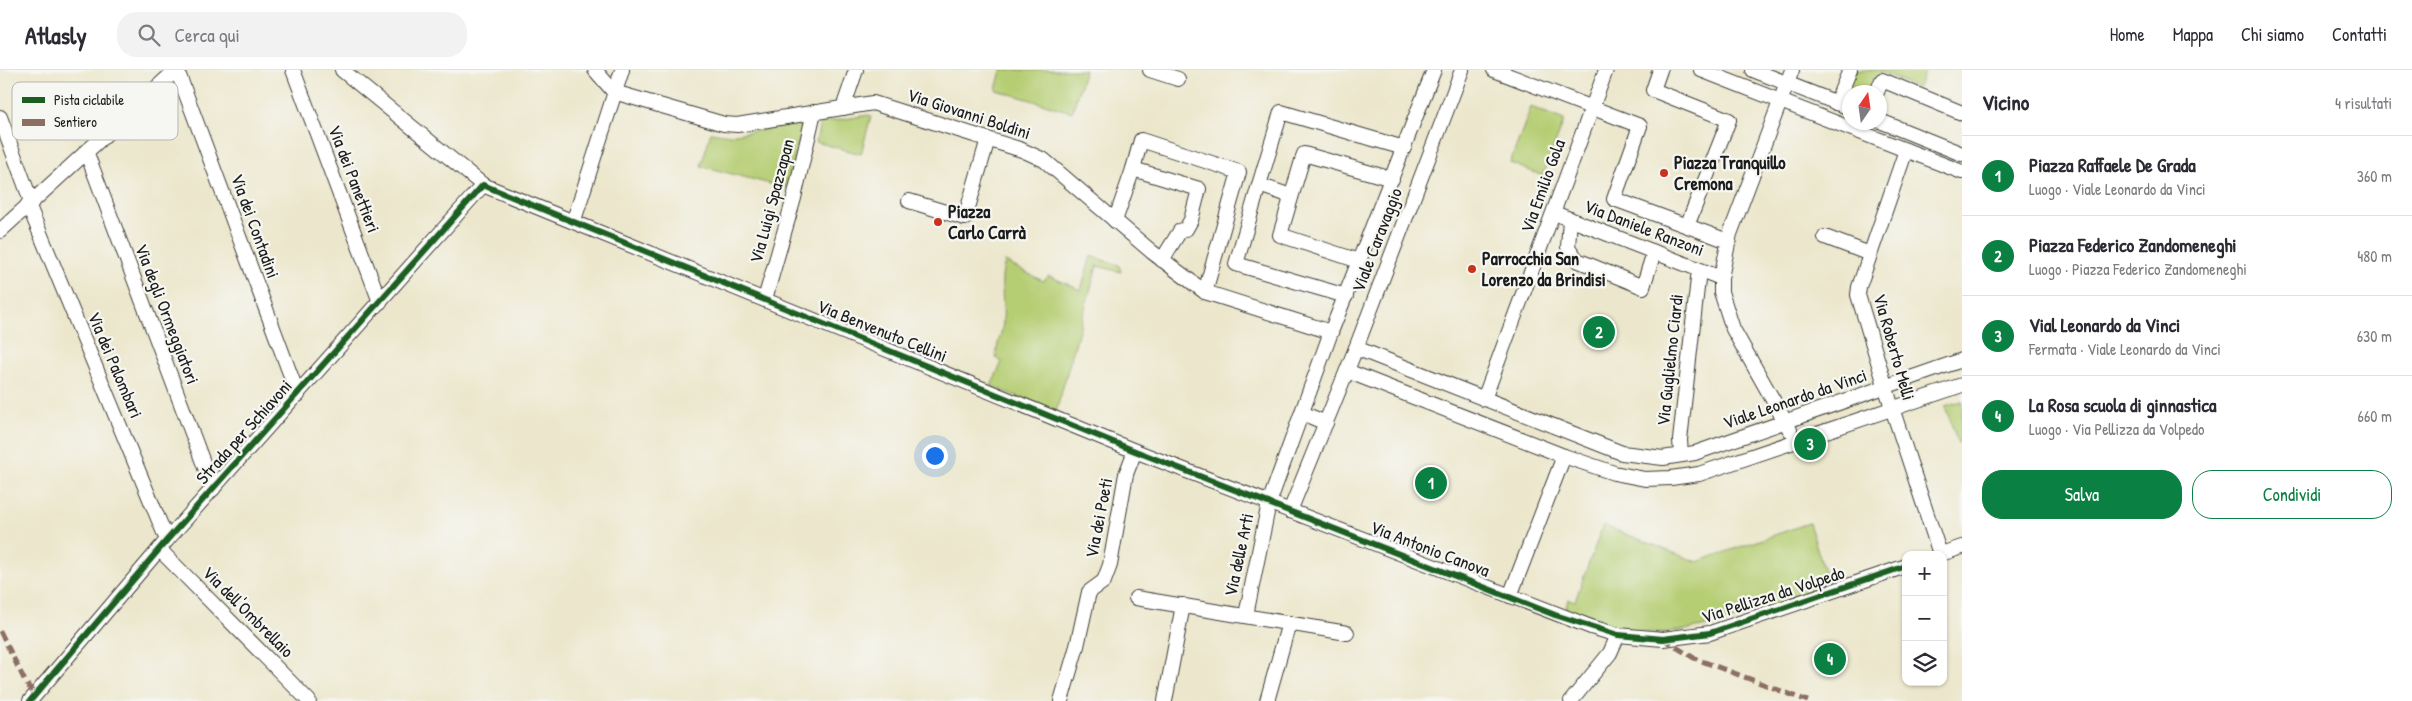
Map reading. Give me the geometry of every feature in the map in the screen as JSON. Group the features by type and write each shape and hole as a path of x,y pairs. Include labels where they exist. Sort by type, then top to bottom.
{"street":[{"path":"163,82 176,70"},
{"name":"Via dei Contadini","path":"176,70 298,395"},
{"name":"Via dei Panettieri","path":"293,70 380,302"},
{"name":"Via Benvenuto Cellini","path":"342,70 483,185 574,220 1135,451 1269,503"},
{"path":"595,70 614,92"},
{"path":"574,220 622,70"},
{"path":"843,108 856,70"},
{"path":"1150,70 1178,79"},
{"name":"Viale Caravaggio","path":"1269,503 1331,332 1434,70"},
{"name":"Viale Caravaggio","path":"1290,511 1356,348 1462,70"},
{"path":"1494,70 1640,126 1614,199 1728,241"},
{"name":"Via Emilio Gola","path":"1484,399 1606,70"},
{"path":"1660,70 1653,90 1729,120 1687,226"},
{"path":"1701,70 1962,172"},
{"path":"1752,70 1842,105"},
{"path":"1792,70 1728,241 1721,278 1722,292 1733,329 1787,422 1794,441"},
{"path":"1836,103 1850,70"},
{"path":"1880,85 1882,80 1962,113"},
{"name":"Via Giovanni Boldini","path":"614,92 724,124 737,125 873,103 988,139 1044,160 1162,260 1204,292 1331,332"},
{"name":"Via Luigi Spazzapan","path":"765,299 794,198 814,112"},
{"path":"1346,296 1236,264 1281,112 1404,148"},
{"name":"Via dei Palombari","path":"0,117 29,202 163,545"},
{"path":"1887,123 1962,154"},
{"path":"909,201 965,218 988,139"},
{"path":"0,231 29,202 98,140"},
{"path":"1115,221 1141,140 1239,172 1204,292"},
{"name":"Via Roberto Melli","path":"1906,150 1859,287 1858,295 1938,551"},
{"name":"Via degli Ormeggiatori","path":"86,151 213,489"},
{"path":"1359,261 1280,235 1304,154 1392,178"},
{"path":"1133,169 1199,188 1191,220 1186,229 1180,231 1162,260"},
{"name":"Strada per Schiavoni","path":"35,699 163,545 483,185"},
{"path":"1258,185 1291,196"},
{"name":"Via Daniele Ranzoni","path":"1554,213 1721,278"},
{"path":"1570,219 1568,247 1577,260 1643,287 1654,252"},
{"path":"1825,237 1870,254"},
{"name":"Via Guglielmo Ciardi","path":"1688,454 1680,440 1699,270"},
{"name":"Viale Leonardo da Vinci","path":"1356,348 1622,453 1663,458 1688,454 1787,422 1962,360"},
{"path":"1395,390 1403,367"},
{"path":"1936,369 1943,391"},
{"path":"1347,371 1564,456 1614,473 1645,479 1699,474 1962,385"},
{"path":"1302,413 1326,422"},
{"path":"1540,447 1548,425"},
{"name":"Via dei Poeti","path":"1061,701 1077,646 1089,592 1104,581 1110,565 1126,474 1135,451"},
{"path":"1688,454 1699,474"},
{"path":"1510,596 1564,456"},
{"path":"1269,503 1290,511"},
{"name":"Via delle Arti","path":"1246,615 1269,503"},
{"name":"Via Antonio Canova","path":"1290,511 1559,616"},
{"name":"Via dell'Ombrellaio","path":"163,545 309,701"},
{"path":"1947,552 1962,547"},
{"name":"Via Pellizza da Volpedo","path":"1559,616 1618,635 1663,639 1710,633 1902,567"},
{"path":"1136,598 1348,633"},
{"path":"1165,701 1183,605"},
{"path":"1267,701 1289,624"},
{"path":"1571,701 1610,653 1618,635"}],"green space":[{"path":"1001,70 1085,70 1072,112 996,90"},
{"path":"1855,70 1925,70 1918,88 1881,72 1875,85 1849,85"},
{"path":"1531,107 1564,120 1543,176 1510,163"},
{"path":"871,116 861,154 816,142 820,123"},
{"path":"800,123 803,126 786,188 701,166 711,132 730,135"},
{"path":"1091,256 1119,265 1121,272 1097,266 1056,412 991,386 1002,362 996,358 1003,322 1002,277 1005,262 1043,281 1049,276 1081,290"},
{"path":"1962,401 1962,442 1958,443 1945,406"},
{"path":"1809,523 1829,586 1750,614 1709,626 1668,632 1642,632 1615,628 1565,611 1568,599 1575,601 1603,525 1697,562"}],"marked path":[{"path":"0,631 26,683 35,695"},
{"path":"1663,639 1694,658 1808,701"}],"cycle path":[{"path":"30,701 167,540 483,185 1135,451 1555,615 1618,635 1663,639 1710,633 1902,567"}],"place":[{"name":"Piazza Tranquillo Cremona","path":"1664,173"},
{"name":"Piazza Carlo Carrà","path":"938,222"},
{"name":"Parrocchia San Lorenzo da Brindisi","path":"1472,269"},
{"name":"Piazza Federico Zandomeneghi","path":"1599,332"},
{"name":"Vial Leonardo da Vinci","path":"1810,444"},
{"name":"Piazza Raffaele De Grada","path":"1431,483"},
{"name":"La Rosa scuola di ginnastica","path":"1830,659"}]}
